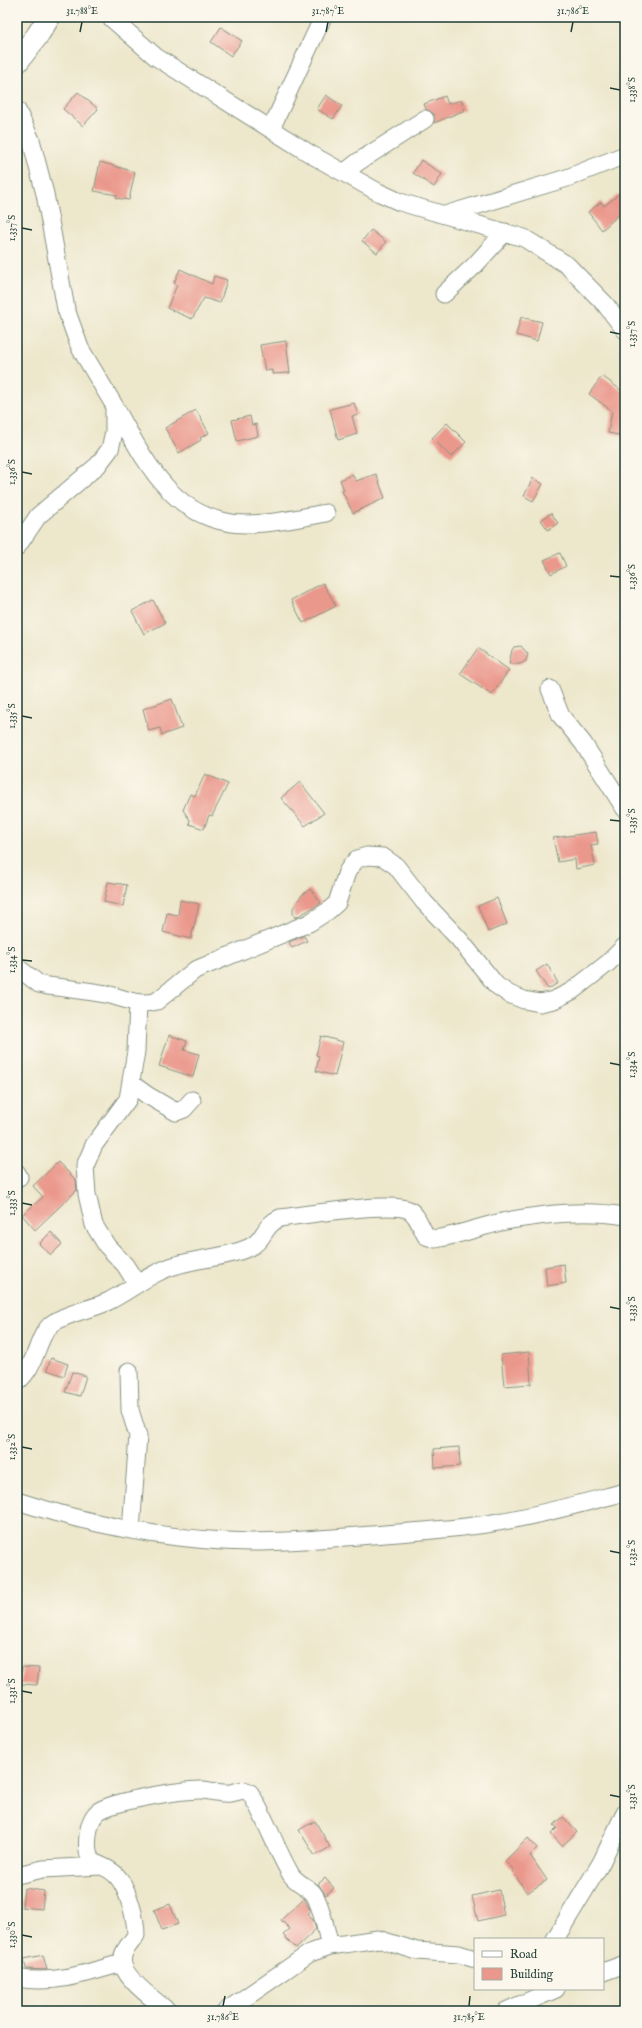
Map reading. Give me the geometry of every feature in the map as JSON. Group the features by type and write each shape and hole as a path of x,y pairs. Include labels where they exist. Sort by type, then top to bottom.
{"highway":[{"path":"17,62 38,36 49,17"}],"street":[{"path":"110,17 156,57 344,173 378,192 400,202 524,238 567,265 605,304 625,330"},
{"path":"271,128 323,17"},
{"path":"17,110 31,140 45,194 66,309 80,348 153,472 173,496 196,512 222,521 245,524 278,521 326,513"},
{"path":"344,173 358,162 425,119"},
{"path":"444,215 568,178 625,155"},
{"path":"444,294 475,265 505,232"},
{"path":"17,547 38,516 98,465 110,449 114,432 114,404"},
{"path":"550,689 561,716 583,744 625,809"},
{"path":"17,967 40,984 108,995 138,1004 157,1001 195,970 318,918 337,903 347,872 351,866 357,859 367,856 383,857 396,866 424,902 459,939 496,985 509,994 524,1000 540,1004 554,1000 572,991 608,964 625,946"},
{"path":"137,1284 125,1266 107,1246 94,1225 87,1194 85,1166 94,1145 128,1099 132,1084 136,1051 138,1004"},
{"path":"132,1084 147,1096 176,1112 184,1109 192,1100"},
{"path":"17,1382 28,1370 36,1355 42,1336 52,1323 105,1302 165,1268 192,1261 228,1255 247,1248 261,1238 270,1223 280,1218 377,1207 409,1210 415,1216 426,1236 435,1239 506,1222 559,1214 583,1213 625,1216"},
{"path":"129,1371 130,1410 138,1436 131,1530"},
{"path":"18,1505 131,1530 195,1539 252,1542 316,1539 465,1527 499,1522 625,1492"},
{"path":"168,2011 136,1984 122,1963 123,1956 136,1935 136,1926 132,1908 124,1886 116,1875 94,1863 88,1854 88,1836 93,1817 99,1811 132,1801 181,1791 202,1790 230,1793 247,1791 258,1804 274,1844 291,1876 296,1882 314,1894 330,1946"},
{"path":"556,1938 601,1863 625,1812"},
{"path":"17,1875 43,1869 100,1866"},
{"path":"226,2011 310,1953 330,1946 378,1939 417,1951 459,1954 474,1958"},
{"path":"17,1978 32,1981 50,1980 82,1974 122,1963"},
{"path":"604,1972 625,1964"},
{"path":"510,2009 520,1990"},
{"path":"510,2009 554,1990"}],"building":[{"path":"221,27 242,41 231,56 211,42"},
{"path":"78,92 98,109 83,126 63,109"},
{"path":"326,95 342,106 333,119 317,109"},
{"path":"445,96 448,104 461,100 465,110 434,123 434,114 426,109 424,104"},
{"path":"421,160 442,174 434,187 413,173"},
{"path":"100,162 135,172 129,200 116,198 117,195 94,191"},
{"path":"619,194 625,202 625,209 602,230 588,212 601,202 604,206"},
{"path":"371,230 386,242 377,253 362,241"},
{"path":"180,269 212,284 214,276 227,280 220,303 204,298 192,319 167,308 177,285 174,283"},
{"path":"521,317 542,322 537,341 516,335"},
{"path":"286,341 290,373 272,374 272,370 265,371 260,345"},
{"path":"602,376 625,393 625,436 608,433 612,411 589,394"},
{"path":"354,403 358,415 352,416 357,434 338,440 330,409"},
{"path":"196,410 209,433 200,438 201,440 179,453 165,428"},
{"path":"250,416 252,425 256,424 258,436 237,441 232,420"},
{"path":"447,423 466,442 451,457 432,438"},
{"path":"352,474 356,481 376,474 385,498 353,513 342,491 344,490 340,480"},
{"path":"533,478 543,484 533,501 524,496"},
{"path":"551,513 558,523 548,530 541,520"},
{"path":"560,553 566,566 551,574 544,560"},
{"path":"323,583 336,606 303,623 291,600"},
{"path":"153,600 165,623 144,634 132,611"},
{"path":"521,646 528,654 526,661 520,664 509,664 514,647"},
{"path":"478,648 509,670 492,695 460,674"},
{"path":"172,699 182,728 162,735 160,728 149,731 143,709"},
{"path":"205,774 228,784 212,816 209,815 204,829 189,824 190,820 183,810 190,794 195,796"},
{"path":"300,782 324,813 305,826 281,798"},
{"path":"596,832 598,844 591,845 595,865 576,869 575,859 558,862 553,838"},
{"path":"108,882 127,885 123,906 104,902"},
{"path":"310,889 321,903 295,918 293,908 301,896"},
{"path":"497,898 507,924 488,932 478,906"},
{"path":"180,900 199,904 191,939 163,932 167,913 178,915"},
{"path":"304,936 307,941 292,948 289,942"},
{"path":"547,964 558,983 548,989 536,971"},
{"path":"169,1035 187,1041 184,1050 199,1054 193,1077 159,1066"},
{"path":"321,1036 343,1042 335,1076 316,1071 319,1056 316,1055"},
{"path":"58,1162 76,1180 77,1190 35,1230 22,1215 43,1197 33,1186"},
{"path":"51,1232 62,1244 51,1255 39,1244"},
{"path":"564,1264 566,1283 547,1286 545,1267"},
{"path":"529,1352 531,1384 504,1386 501,1355"},
{"path":"51,1358 68,1364 64,1376 47,1370"},
{"path":"72,1372 86,1376 80,1396 65,1392"},
{"path":"459,1447 460,1466 435,1468 434,1449"},
{"path":"22,1667 39,1668 37,1685 21,1684"},
{"path":"563,1817 577,1832 562,1846 551,1834 557,1828 554,1825"},
{"path":"315,1821 330,1847 315,1856 299,1830"},
{"path":"528,1838 537,1848 530,1855 547,1880 527,1893 512,1871 514,1870 505,1861"},
{"path":"325,1878 334,1888 326,1895 318,1884"},
{"path":"24,1888 44,1891 42,1909 22,1907"},
{"path":"499,1890 504,1915 478,1921 472,1896"},
{"path":"304,1898 310,1910 307,1914 313,1920 316,1929 296,1948 283,1935 290,1929 281,1920"},
{"path":"170,1904 178,1924 162,1930 154,1910"},
{"path":"43,1955 47,1970 26,1969 24,1959"}]}
